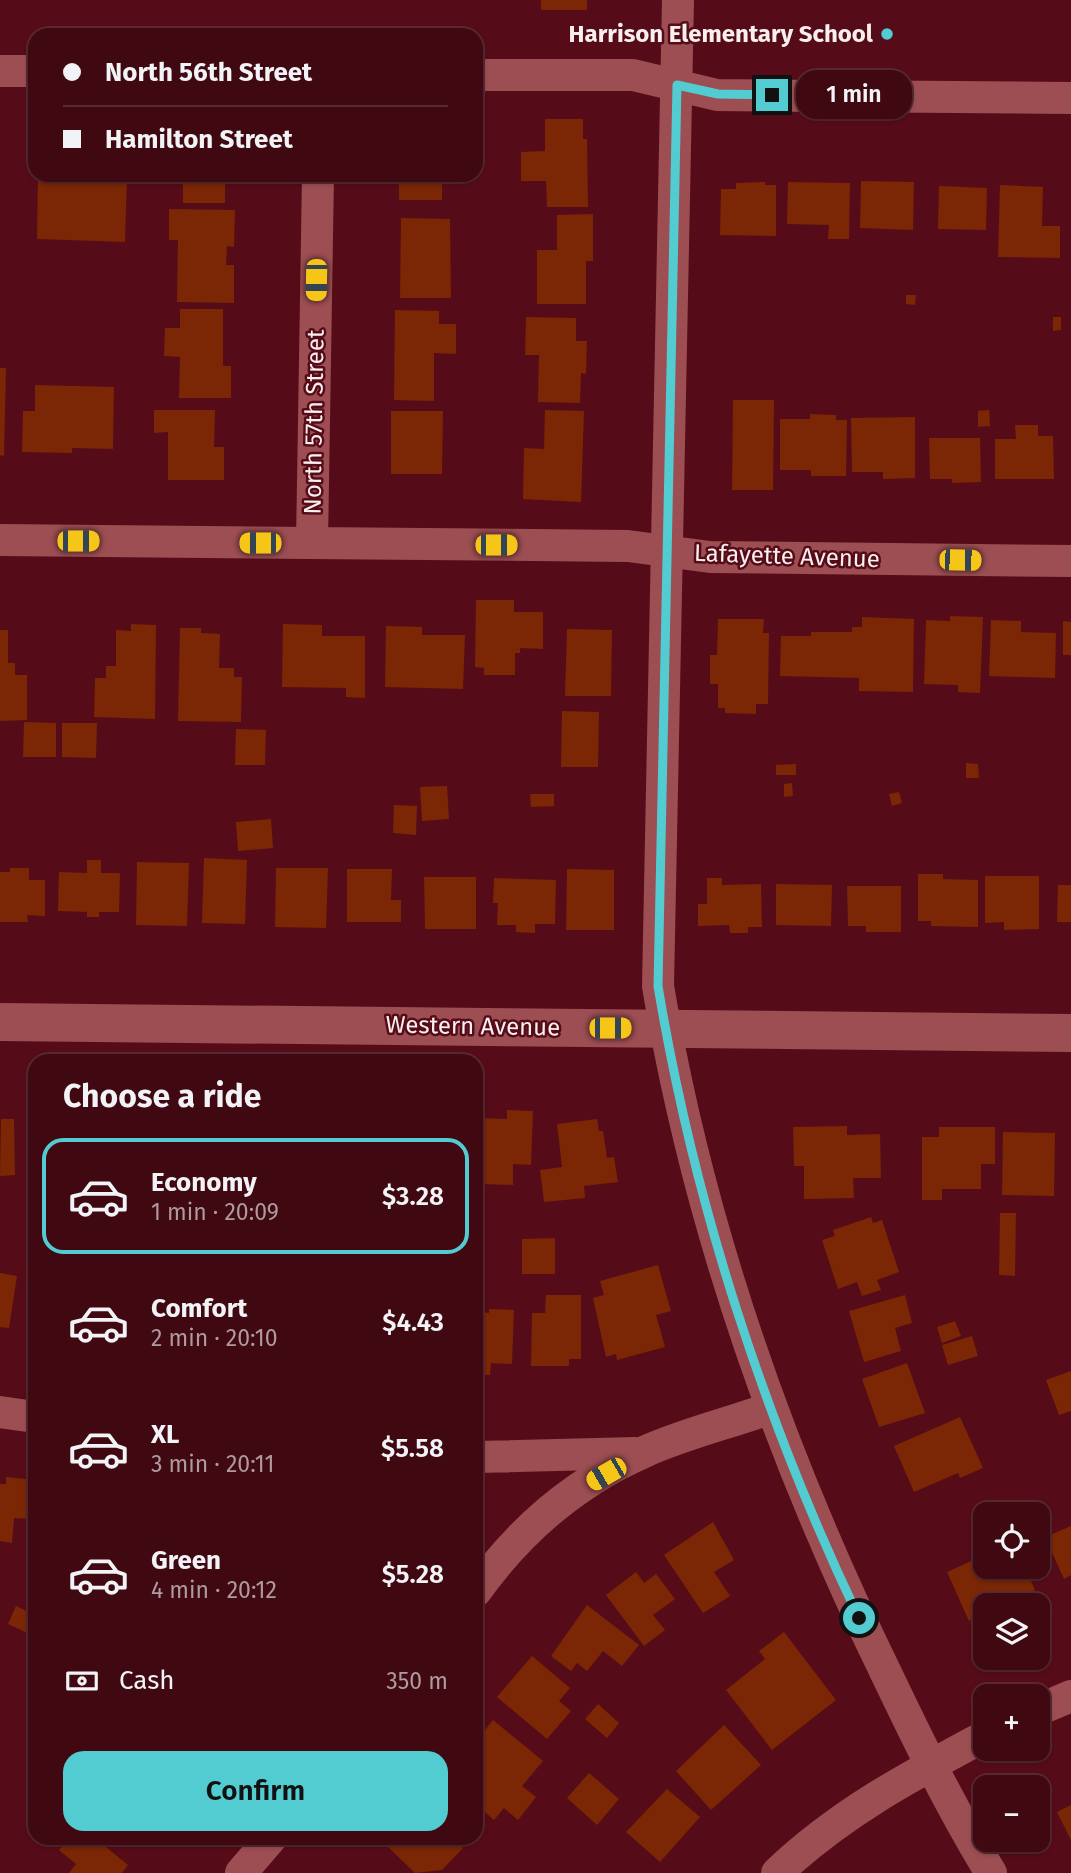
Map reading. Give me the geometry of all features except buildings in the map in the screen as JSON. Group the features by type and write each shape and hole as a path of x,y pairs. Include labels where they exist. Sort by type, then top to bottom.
{"street":[{"path":"678,0 658,986 665,1028 675,1086 724,1268 771,1408 848,1595 931,1765 991,1873"},
{"path":"0,71 28,71"},
{"path":"483,75 633,75 718,94 1071,97"},
{"name":"North 57th Street","path":"312,543 318,182"},
{"name":"Lafayette Avenue","path":"0,540 628,546 710,557 1071,561"},
{"name":"Western Avenue","path":"0,1022 1071,1033"},
{"path":"483,1571 535,1520 569,1496 643,1452 771,1408"},
{"path":"0,1412 28,1416"},
{"path":"483,1457 582,1456 643,1452"},
{"path":"1050,1705 1071,1696"},
{"path":"777,1873 837,1821 973,1742"},
{"path":"241,1873 265,1845"}],"place":[{"name":"Harrison Elementary School","path":"887,34"}],"route":[{"path":"772,95 718,94 677,85 658,986 675,1086 724,1268 792,1465 859,1618"}]}
